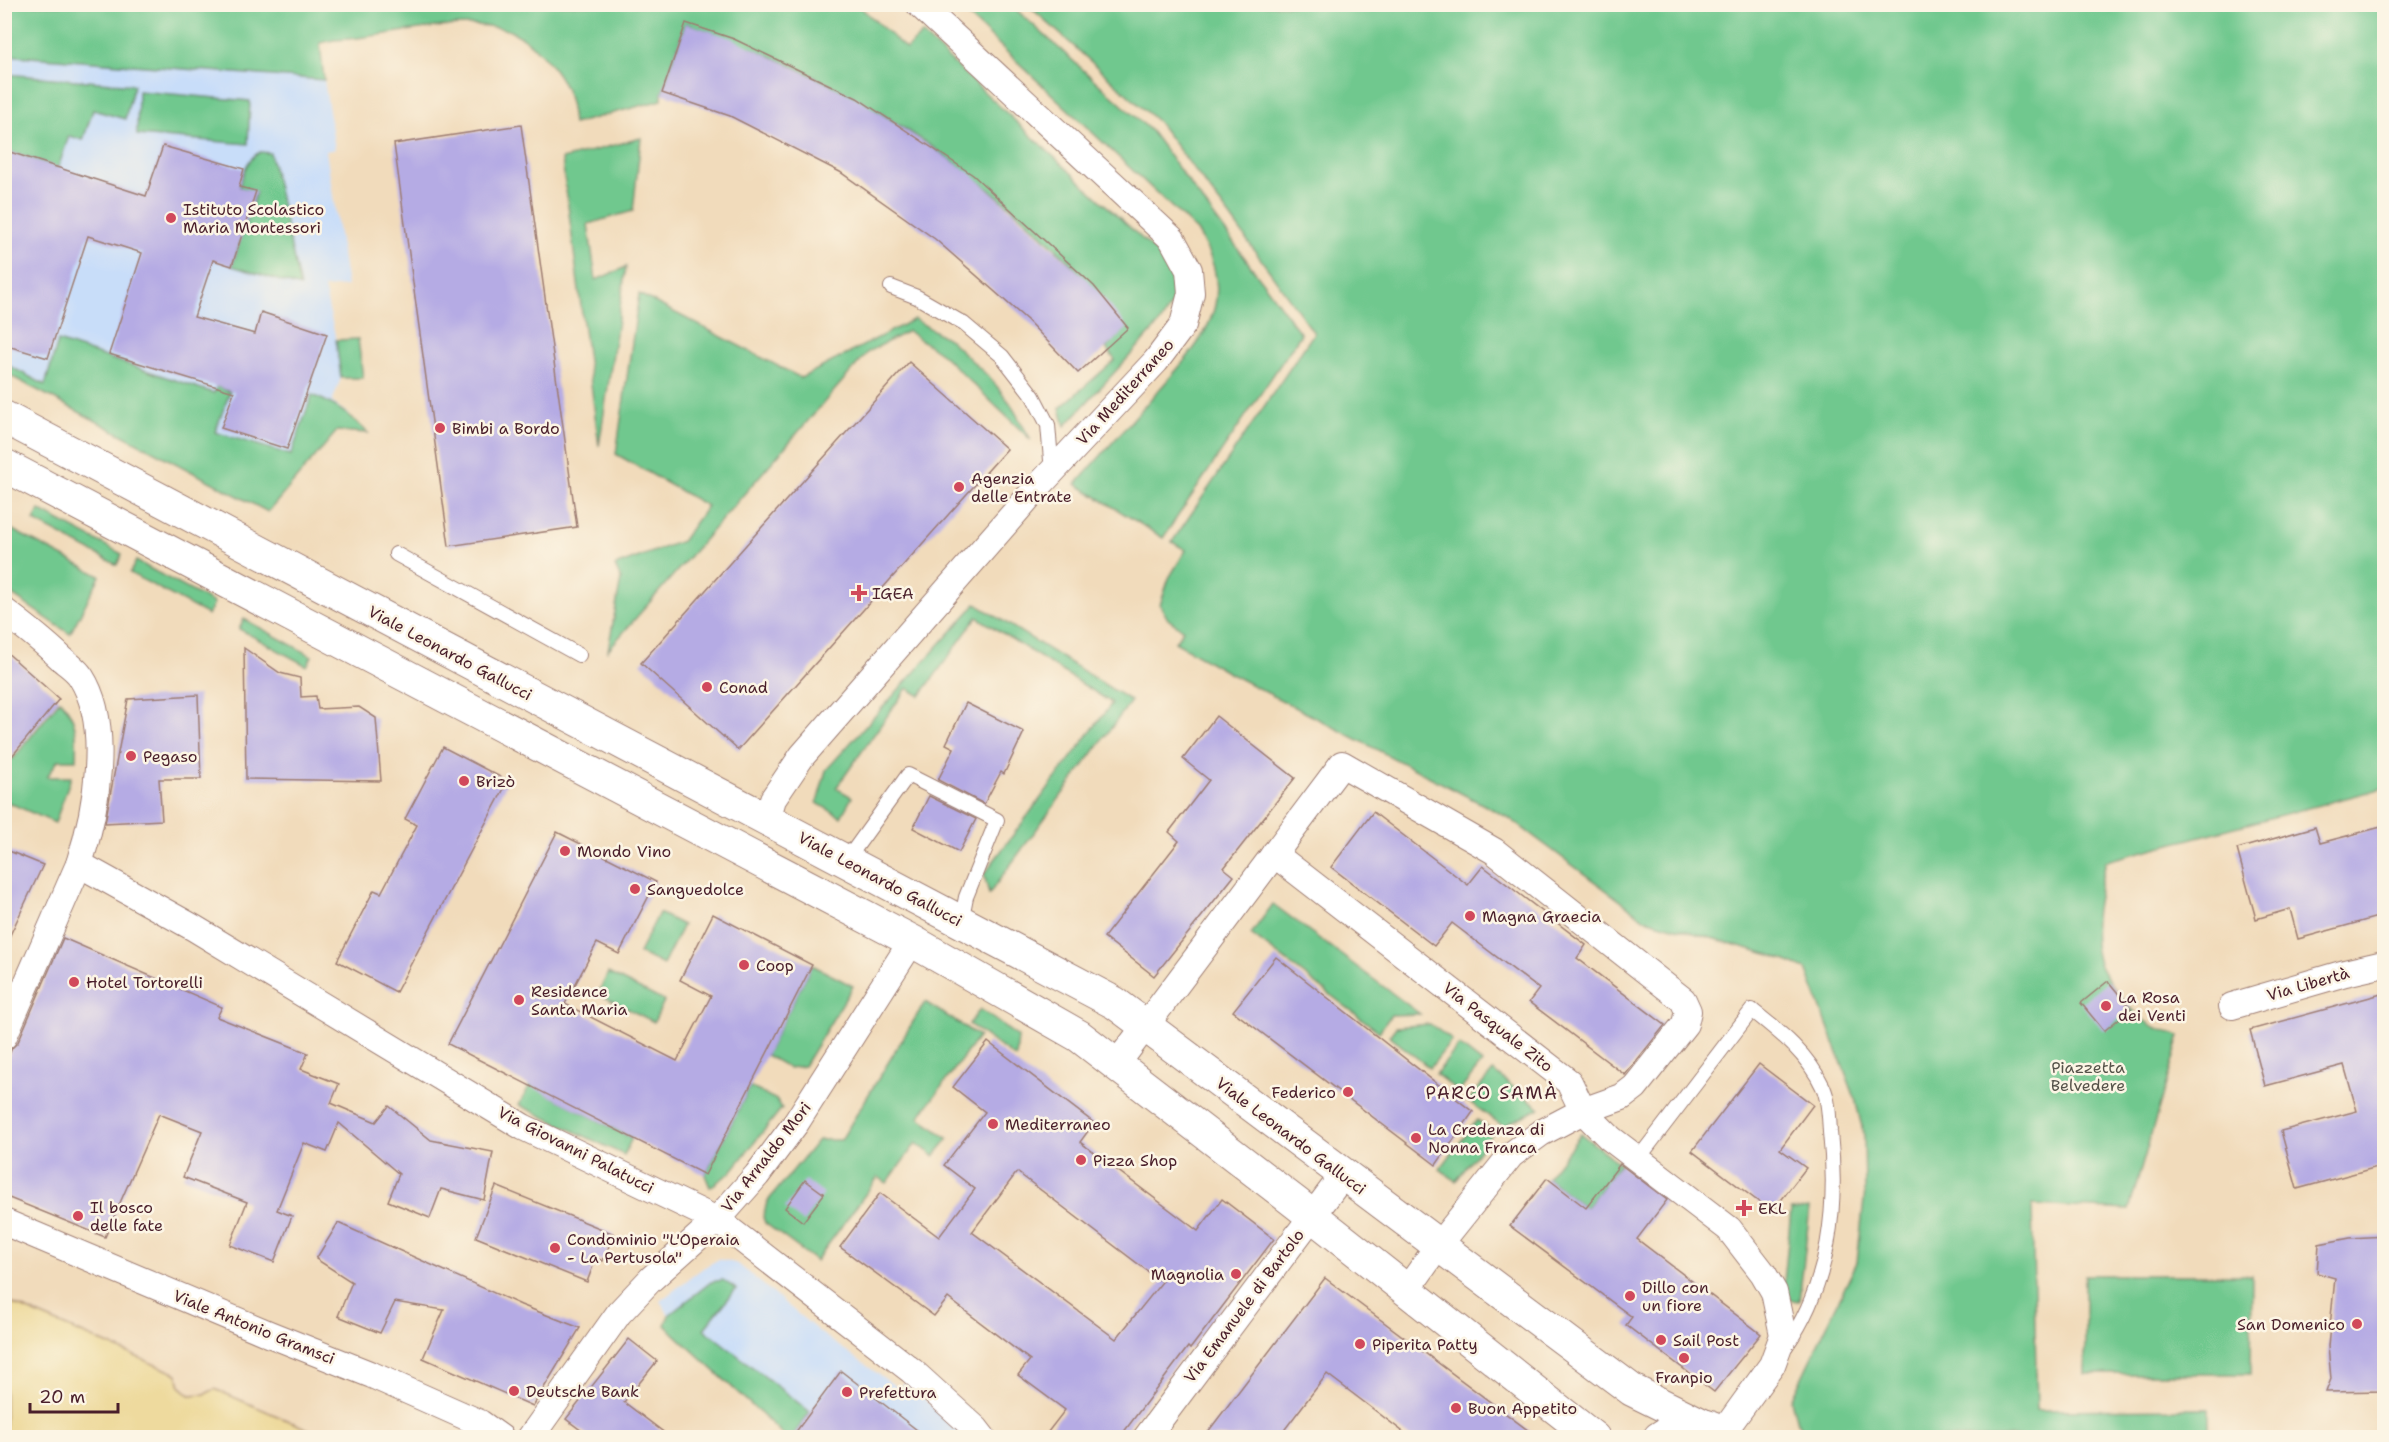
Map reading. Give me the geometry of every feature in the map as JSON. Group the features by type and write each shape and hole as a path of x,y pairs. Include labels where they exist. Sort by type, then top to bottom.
{"street":[{"name":"Via Mediterraneo","path":"767,820 773,798 802,756 1052,472 1156,361 1183,325 1191,293 1189,270 1172,238 919,4"},
{"name":"Viale Leonardo Gallucci","path":"4,417 1114,1003 1632,1390 1717,1432"},
{"path":"4,465 912,941 1079,1036 1312,1215 1594,1437"},
{"path":"4,611 33,632 79,674 92,696 97,720 97,775 88,835 79,864 4,1036"},
{"path":"1116,1065 1342,764 1494,851 1683,1000 1688,1011 1684,1024 1635,1087 1622,1097 1583,1112 1541,1133 1511,1155 1438,1246 1407,1290"},
{"name":"Via Pasquale Zito","path":"1274,854 1569,1082 1583,1112 1610,1138 1729,1229 1763,1273 1774,1292 1783,1335 1772,1365 1717,1432"},
{"name":"Via Giovanni Palatucci","path":"79,864 203,934 523,1127 717,1220 912,1371 983,1437"},
{"name":"Via Arnaldo Mori","path":"530,1437 619,1313 651,1279 717,1220 756,1175 796,1123 912,941"},
{"name":"Via Libertà","path":"2232,1006 2345,973 2385,964"},
{"name":"Via Emanuele di Bartolo","path":"1146,1437 1343,1175"},
{"name":"Viale Antonio Gramsci","path":"4,1222 372,1375 480,1423 501,1437"},
{"path":"1659,1437 1672,1428 1682,1425 1717,1432"}],"lane":[{"path":"891,287 917,297 964,324 1002,356 1033,396 1048,425 1052,472"},
{"path":"396,554 579,655"},
{"path":"846,861 908,775 997,820 966,897 961,922"},
{"path":"1638,1159 1752,1010 1790,1040 1808,1062 1824,1089 1828,1109 1832,1144 1831,1225 1821,1272 1808,1310 1772,1365"}],"shaded area":[{"name":"Istituto Scolastico Maria Montessori","path":"4,55 324,80 335,149 326,151 347,286 324,288 336,340 341,378 332,402 350,415 274,505 5,363"},
{"path":"719,1259 738,1264 822,1334 898,1388 905,1382 967,1437 786,1437 665,1325 669,1315 660,1301 703,1268"}],"green space":[{"path":"4,5 858,5 906,49 922,34 1167,262 1175,277 1173,302 1160,323 1065,426 1060,408 1115,360 1106,348 1127,328 1083,277 1035,229 929,144 871,108 811,76 749,47 686,23 662,93 662,100 573,124 568,96 557,73 532,45 504,29 465,25 443,26 320,43 324,80 5,55"},
{"path":"957,5 1011,5 1151,131 1301,334 1163,538 1076,484 1178,369 1197,344 1211,318 1215,305 1217,285 1214,266 1197,231"},
{"name":"Piazzetta Belvedere","path":"1028,5 2384,5 2384,788 2106,861 2097,900 2095,927 2096,954 2100,966 2134,1012 2153,1026 2180,1036 2129,1210 2032,1205 2037,1410 2209,1409 2209,1437 1813,1438 1797,1423 1791,1400 1857,1262 1865,1191 1864,1136 1855,1098 1806,969 1774,956 1645,919 1509,818 1227,672 1175,642 1183,630 1168,619 1160,605 1169,578 1186,550 1172,542 1314,333 1229,215 1158,122"},
{"path":"5,74 134,85 125,119 93,110 83,140 69,136 58,168 5,150"},
{"path":"138,91 250,101 248,144 137,135"},
{"path":"641,138 633,211 588,224 596,280 626,267 599,446 562,159"},
{"path":"260,152 270,153 300,287 232,266 256,192 239,187 244,171 255,155"},
{"path":"639,294 801,378 914,319 950,340 991,379 1010,403 1031,440 943,355 908,331 868,352 608,650 621,579 615,566 682,541 707,506 616,454"},
{"path":"358,339 363,378 341,378 336,340"},
{"path":"58,341 214,393 217,386 230,392 215,432 291,455 312,395 342,411 368,433 337,431 268,512 5,373 4,363 45,385"},
{"path":"39,510 122,554 117,565 34,521"},
{"path":"5,526 100,576 70,634 5,590"},
{"path":"136,561 214,603 208,615 130,573"},
{"path":"976,604 1131,701 989,894 984,874 1112,703 977,617 920,696 907,688 836,788 852,797 841,817 817,803 826,770"},
{"path":"244,619 312,656 307,666 239,629"},
{"path":"60,700 70,714 75,728 76,760 58,760 47,777 71,777 55,823 5,801 4,752 13,759"},
{"path":"1273,904 1420,1014 1391,1015 1379,1032 1251,934"},
{"path":"659,913 683,925 663,965 639,953"},
{"path":"812,965 853,986 804,1066 789,1068 766,1055"},
{"path":"608,973 664,1001 654,1022 598,994"},
{"path":"925,1002 979,1036 919,1117 948,1139 934,1156 916,1143 887,1183 878,1177 816,1261 765,1223 763,1217 767,1202 818,1140 841,1140"},
{"path":"980,1009 1018,1037 1016,1058 969,1024"},
{"path":"1430,1024 1452,1040 1430,1068 1389,1036 1396,1027"},
{"path":"1459,1045 1482,1063 1459,1092 1436,1074"},
{"path":"1493,1071 1540,1108 1503,1126 1468,1101"},
{"path":"530,1085 632,1138 624,1155 519,1105"},
{"path":"750,1087 777,1100 782,1108 730,1173 710,1187 705,1175"},
{"path":"1477,1120 1494,1131 1456,1181 1440,1169"},
{"path":"1581,1134 1620,1164 1586,1208 1547,1178"},
{"path":"1810,1208 1799,1301 1792,1300 1784,1288 1791,1210"},
{"path":"2085,1275 2252,1275 2251,1374 2085,1374"},
{"path":"723,1280 736,1289 704,1329 810,1412 792,1437 786,1437 665,1325 669,1315 711,1282"}],"sand":[{"path":"4,1300 177,1374 180,1386 190,1395 205,1394 215,1389 326,1437 5,1437"}],"building":[{"path":"686,23 734,39 857,98 973,175 1094,286 1128,328 1078,373 1027,320 935,239 840,172 730,116 662,93"},
{"path":"521,125 577,527 449,546 394,144"},
{"path":"163,146 244,169 239,187 256,191 232,266 213,260 194,317 255,334 261,312 327,334 287,449 221,428 234,392 109,354 142,253 88,236 48,358 4,345 4,150 146,196"},
{"path":"909,362 1007,449 738,750 641,663"},
{"path":"244,648 280,673 300,678 301,697 316,696 318,709 359,707 376,718 381,781 246,779"},
{"path":"4,650 59,699 4,766"},
{"path":"198,695 201,779 159,779 162,820 105,823 128,699"},
{"path":"966,703 1024,732 1004,774 1001,772 984,804 938,780 954,748 946,744"},
{"path":"1216,716 1295,778 1224,868 1234,876 1154,976 1104,937 1179,841 1169,832 1209,780 1183,759"},
{"path":"443,747 508,781 396,992 337,961 374,890 381,893 417,825 405,819"},
{"path":"929,796 976,819 959,852 913,828"},
{"path":"1373,812 1468,885 1483,866 1586,945 1577,958 1665,1025 1625,1075 1529,1002 1539,989 1452,923 1434,946 1331,867"},
{"path":"2385,826 2385,915 2298,939 2290,909 2256,919 2237,849 2315,827 2320,843"},
{"name":"Residence Santa Maria","path":"557,832 656,882 619,954 597,943 565,1004 677,1061 711,996 680,980 713,914 812,965 705,1175 448,1044"},
{"path":"4,849 43,865 4,948"},
{"path":"63,938 222,1007 217,1017 308,1053 301,1069 339,1084 331,1103 376,1122 389,1106 431,1140 493,1152 484,1200 441,1189 430,1218 388,1201 399,1174 339,1123 327,1152 304,1143 277,1210 292,1216 274,1262 230,1245 247,1202 183,1177 202,1131 159,1114 105,1237 4,1196 4,1066 12,1048 18,1042"},
{"path":"1276,957 1473,1112 1436,1165 1233,1011"},
{"name":"La Rosa dei Venti","path":"2108,981 2131,1009 2104,1031 2081,1003"},
{"path":"2385,993 2385,1165 2297,1189 2281,1131 2357,1111 2344,1065 2265,1086 2250,1030"},
{"path":"988,1042 1094,1123 1080,1142 1198,1231 1222,1199 1274,1239 1120,1437 1044,1437 1065,1410 1018,1375 1030,1360 948,1298 934,1316 840,1247 880,1193 939,1237 975,1189 944,1165 985,1112 953,1087","holes":["1017,1172 1162,1282 1116,1339 972,1232"]},
{"path":"1759,1064 1813,1105 1780,1149 1806,1168 1772,1212 1692,1151"},
{"path":"1620,1164 1667,1200 1637,1239 1761,1334 1714,1392 1626,1325 1632,1317 1510,1226 1547,1178 1586,1208"},
{"path":"805,1180 824,1194 803,1222 785,1208"},
{"name":"Condominio \"L'Operaia - La Pertusola\"","path":"496,1186 614,1234 603,1261 596,1258 587,1282 476,1237"},
{"path":"338,1223 521,1305 580,1328 533,1406 423,1358 444,1310 395,1302 380,1333 338,1316 352,1282 316,1259"},
{"name":"San Domenico","path":"2385,1236 2385,1391 2326,1392 2331,1379 2328,1346 2335,1278 2317,1273 2319,1244 2350,1238"},
{"path":"1325,1278 1537,1437 1410,1437 1327,1374 1279,1437 1204,1437"},
{"path":"629,1339 657,1361 624,1402 670,1437 590,1437 566,1419"},
{"name":"Prefettura","path":"841,1371 926,1437 792,1437"}],"place":[{"name":"Istituto Scolastico Maria Montessori","path":"171,218"},
{"name":"Bimbi a Bordo","path":"440,428"},
{"name":"Agenzia delle Entrate","path":"959,487"},
{"name":"IGEA","path":"859,593"},
{"name":"Conad","path":"707,687"},
{"name":"Pegaso","path":"131,756"},
{"name":"Brizò","path":"464,781"},
{"name":"Mondo Vino","path":"565,851"},
{"name":"Sanguedolce","path":"635,889"},
{"name":"Magna Graecia","path":"1470,916"},
{"name":"Coop","path":"744,965"},
{"name":"Hotel Tortorelli","path":"74,982"},
{"name":"Residence Santa Maria","path":"519,1000"},
{"name":"La Rosa dei Venti","path":"2106,1006"},
{"name":"Federico","path":"1348,1092"},
{"name":"Mediterraneo","path":"993,1124"},
{"name":"La Credenza di Nonna Franca","path":"1416,1138"},
{"name":"Pizza Shop","path":"1081,1160"},
{"name":"EKL","path":"1744,1208"},
{"name":"Il bosco delle fate","path":"78,1216"},
{"name":"Condominio \"L'Operaia - La Pertusola\"","path":"555,1248"},
{"name":"Magnolia","path":"1236,1274"},
{"name":"Dillo con un fiore","path":"1630,1296"},
{"name":"San Domenico","path":"2357,1324"},
{"name":"Sail Post","path":"1661,1340"},
{"name":"Piperita Patty","path":"1360,1344"},
{"name":"Franpio","path":"1684,1358"},
{"name":"Deutsche Bank","path":"514,1391"},
{"name":"Prefettura","path":"847,1392"},
{"name":"Buon Appetito","path":"1456,1408"}],"district":[{"name":"PARCO SAMÀ","path":"1492,1093"}]}
